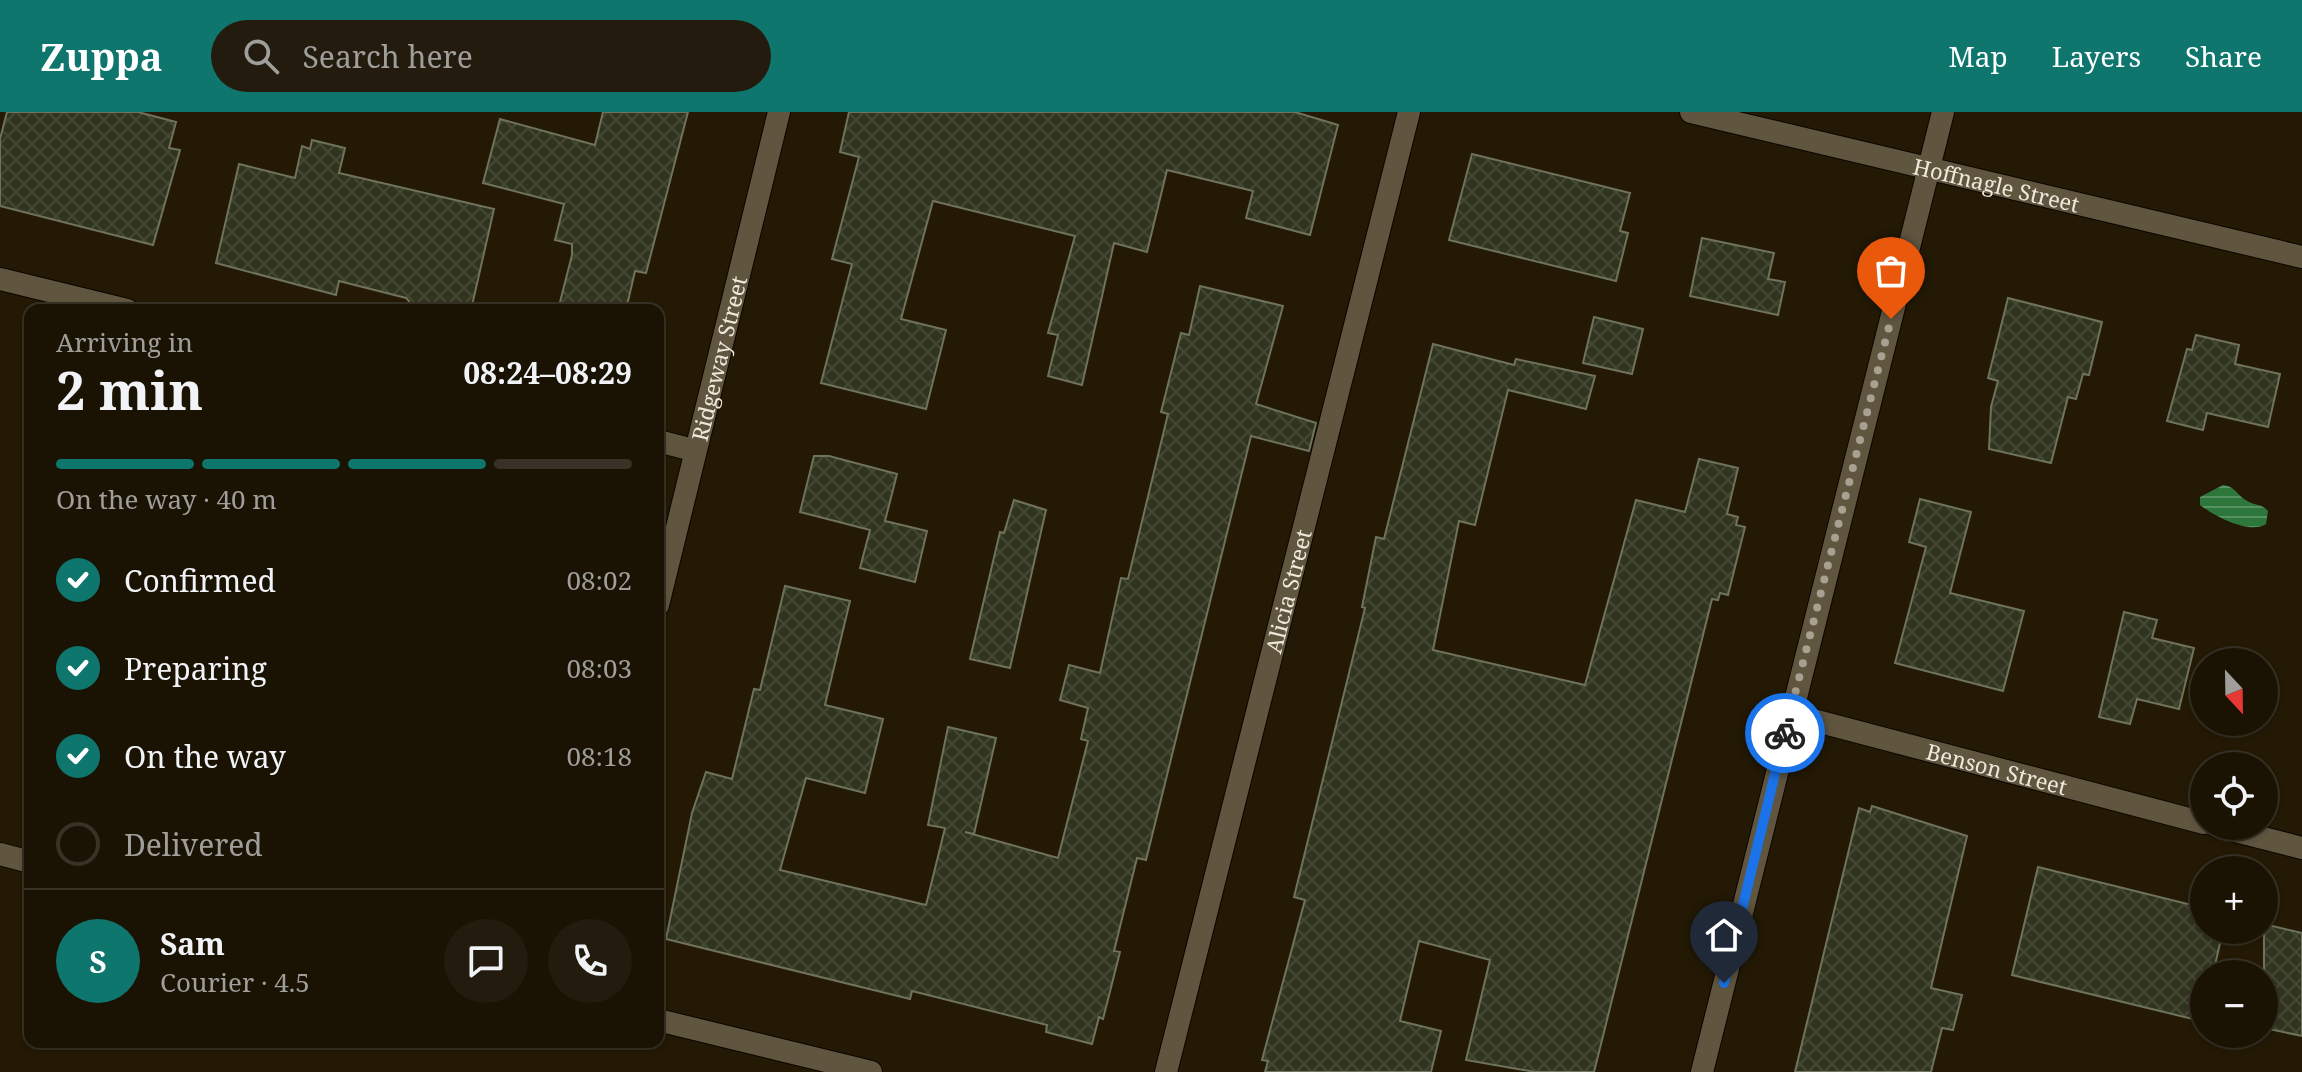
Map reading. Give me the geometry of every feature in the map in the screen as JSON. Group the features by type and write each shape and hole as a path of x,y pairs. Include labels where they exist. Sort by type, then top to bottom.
{"street":[{"name":"Ridgeway Street","path":"664,578 693,450 779,112"},
{"name":"Alicia Street","path":"1166,1072 1409,112"},
{"name":"Hoffnagle Street","path":"1691,112 1929,166 2302,257"},
{"path":"1702,1072 1943,112"},
{"path":"0,279 102,304"},
{"path":"664,443 693,450"},
{"name":"Benson Street","path":"1790,714 2190,819"},
{"path":"2271,840 2302,848"},
{"path":"0,854 24,860"},
{"path":"664,1021 871,1072"}],"shaded area":[{"path":"2223,485 2232,488 2247,501 2265,508 2268,511 2266,524 2259,527 2242,526 2200,505 2200,497"}],"building":[{"path":"7,112 138,112 176,122 169,148 180,150 153,245 0,206 0,139"},
{"path":"603,112 688,112 646,273 635,271 627,304 560,304 572,255 572,244 555,240 564,204 483,183 500,119 595,145"},
{"path":"849,112 1295,112 1338,125 1310,235 1246,218 1253,191 1167,170 1147,252 1114,243 1082,385 1048,376 1058,335 1048,333 1075,236 933,201 901,319 946,330 926,409 821,383 852,264 832,259 859,157 840,152"},
{"path":"312,140 345,148 339,173 494,209 472,304 408,304 406,298 339,281 336,295 216,263 239,164 295,178 302,146 310,149"},
{"path":"1472,154 1630,193 1620,231 1628,233 1616,281 1449,240"},
{"path":"1702,238 1774,253 1768,279 1785,282 1778,315 1690,296"},
{"path":"1200,286 1283,306 1256,404 1316,423 1309,451 1251,436 1146,860 1137,858 1114,951 1120,952 1103,1019 1099,1017 1092,1044 1046,1032 1047,1025 912,991 910,999 666,939 692,813 706,772 732,779 754,689 760,690 785,586 850,601 825,705 883,719 865,793 806,778 780,870 926,905 945,828 928,825 948,727 996,738 974,834 965,832 1058,858 1088,741 1081,739 1088,708 1060,700 1069,665 1100,673 1121,578 1128,579 1168,414 1161,412 1181,333 1189,335"},
{"path":"2008,298 2102,322 2089,375 2083,374 2076,399 2068,397 2051,463 1989,449 1991,407 1998,381 1988,378"},
{"path":"1594,317 1643,329 1632,374 1583,363"},
{"path":"2196,335 2239,345 2235,364 2280,374 2268,427 2207,413 2203,430 2167,421 2187,349 2192,350"},
{"path":"1433,344 1514,365 1516,359 1595,376 1586,409 1508,390 1475,525 1459,521 1433,650 1585,685 1636,500 1685,512 1699,459 1738,468 1727,514 1738,517 1736,525 1745,527 1728,595 1720,593 1718,600 1712,599 1594,1072 1535,1072 1466,1060 1490,960 1419,941 1400,1021 1441,1031 1431,1072 1265,1072 1268,1061 1262,1060 1305,900 1294,897 1365,608 1362,607 1376,537 1384,539"},
{"path":"814,456 829,456 897,474 885,521 927,531 915,582 860,568 870,530 800,512"},
{"path":"1920,499 1971,512 1950,593 2024,611 2003,691 1895,663 1926,547 1909,542"},
{"path":"1014,500 1046,510 1010,668 970,659 1000,532 1004,533"},
{"path":"2124,612 2157,620 2152,638 2194,648 2190,648 2190,664 2179,709 2137,699 2130,724 2099,717"},
{"path":"1872,806 1967,836 1931,988 1962,995 1953,1030 1942,1028 1931,1072 1795,1072 1859,808 1870,812"},
{"path":"2038,867 2190,905 2190,944 2220,944 2216,960 2190,960 2190,1018 2012,975"},
{"path":"2278,927 2302,933 2302,1036 2278,1031 2278,960 2264,960 2264,944 2278,944"}],"way so far":[{"path":"1785,733 1891,319"}],"route":[{"path":"1724,983 1785,733"}]}
